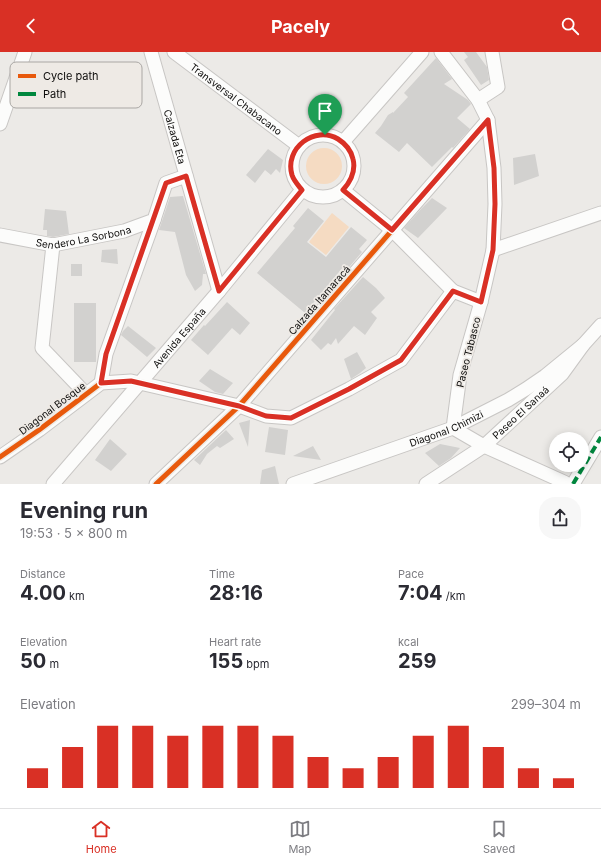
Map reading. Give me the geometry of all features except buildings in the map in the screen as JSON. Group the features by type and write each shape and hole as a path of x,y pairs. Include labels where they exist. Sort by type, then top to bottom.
{"street":[{"path":"22,62 25,52"},
{"name":"Calzada Eta","path":"151,52 219,291"},
{"name":"Transversal Chabacano","path":"174,52 299,146"},
{"path":"343,142 422,52"},
{"name":"Paseo Tabasco","path":"441,52 478,100 488,120 494,168 495,204 493,250 481,302 460,375 453,428"},
{"path":"478,100 498,87 492,52"},
{"path":"0,124 10,95"},
{"name":"Calzada Itamaracá","path":"156,484 239,406 488,120"},
{"path":"325,135 335,137 343,142 352,155 354,170 352,177 343,190 327,197 318,197 310,195 302,190 296,183 292,174 291,164 293,154 299,146 306,139 325,135"},
{"path":"186,176 166,183 106,354 101,383 131,381 239,406 266,416 291,418 349,389 401,360 453,291"},
{"name":"Avenida España","path":"53,484 219,291 302,190"},
{"path":"343,190 392,230 453,291 481,302"},
{"path":"493,250 601,213"},
{"name":"Sendero La Sorbona","path":"0,235 53,245 124,231 154,220"},
{"path":"53,245 42,348 86,394"},
{"name":"Paseo El Sanaá","path":"426,484 484,446 562,374 583,344 601,325"},
{"name":"Diagonal Chimizi","path":"293,484 453,428 508,400 526,389 545,376 583,344"},
{"name":"Diagonal Bosque","path":"0,457 39,430 101,383"},
{"path":"453,428 484,446 566,484"},
{"path":"573,484 601,437"}],"shaded area":[{"path":"328,148 337,153 341,159 341,173 337,179 328,184 320,184 311,179 307,173 306,162 311,153 317,149"},
{"path":"332,213 349,227 326,255 309,242"}],"marked path":[{"path":"573,484 601,437"}],"cycle path":[{"path":"156,484 239,406 488,120"},
{"path":"0,457 39,430 101,383 131,381 239,406 266,416 291,418 349,389 401,360 453,291"}],"route":[{"path":"488,120 494,168 495,204 493,250 481,302 453,291 401,360 349,389 291,418 266,416 239,406 131,381 101,383 106,354 166,183 186,176 219,291 302,190 296,183 292,174 291,164 293,154 306,139 325,135 335,137 343,142 352,155 354,170 352,177 343,190 392,230 488,120"}]}
